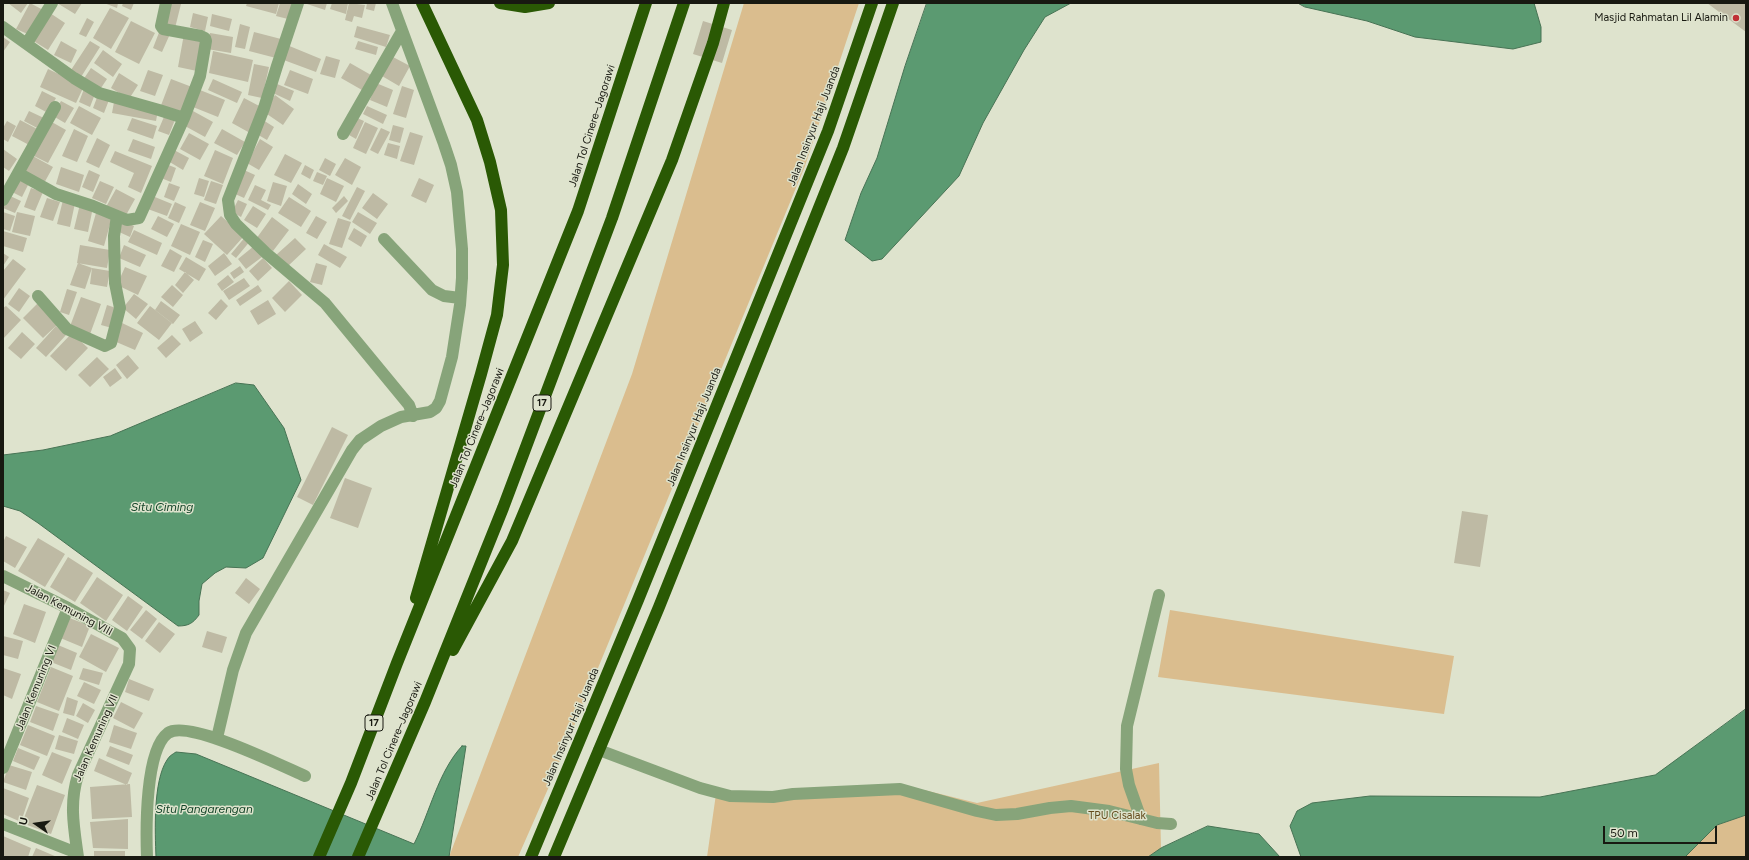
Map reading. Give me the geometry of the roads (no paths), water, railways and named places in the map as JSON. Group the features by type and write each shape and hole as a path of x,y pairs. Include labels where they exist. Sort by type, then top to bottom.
{"highway":[{"path":"397,663 497,315 503,265 500,210 486,148 477,120 422,3"},
{"path":"500,3 525,7 549,3"},
{"name":"Jalan Tol Cinere–Jagorawi","path":"319,857 351,783 397,663 578,211 646,3"},
{"name":"Jalan Tol Cinere–Jagorawi","path":"358,857 385,798 425,702 503,508 612,218 684,3"},
{"path":"425,702 512,541 672,160 713,43 724,3"},
{"name":"Jalan Insinyur Haji Juanda","path":"531,857 638,600 828,131 872,3"},
{"path":"554,857 659,607 843,148 893,3"},
{"path":"638,600 659,607"}],"street":[{"path":"27,43 52,3"},
{"path":"18,173 56,194 93,206 128,220 139,218 184,118 200,76 206,41 205,38 201,36 163,29 161,26 166,3"},
{"path":"298,3 264,108 228,200 230,215 236,224 266,253 325,303 409,405 413,416"},
{"path":"217,738 233,670 246,633 342,464 360,440 369,433 392,420 430,412 436,408 440,401 452,357 460,298 462,249 457,192 451,165 392,3"},
{"path":"3,27 74,78 99,93 184,118"},
{"path":"342,134 402,30"},
{"path":"3,200 55,107"},
{"path":"38,296 67,329 106,346 112,343 120,308 115,283 114,236 117,216"},
{"path":"384,239 432,290 444,296 460,298"},
{"name":"Jalan Kemuning VIII","path":"3,576 68,608 122,638 130,649"},
{"path":"1141,818 1129,786 1126,769 1127,726 1159,595"},
{"name":"Jalan Kemuning VI","path":"3,768 68,608"},
{"name":"Jalan Kemuning VII","path":"77,855 72,807 74,788 78,775 129,664 130,649"},
{"path":"147,857 146,823 151,773 155,753 168,733 176,730 186,730 217,738 305,776"},
{"path":"599,750 700,788 730,796 751,798 900,790 996,815 1017,814 1071,806 1110,811 1171,824"},
{"path":"3,824 77,855"}],"water":[{"path":"927,3 1071,3 1045,17 1024,50 983,123 959,176 882,259 872,261 845,240 861,193 877,158 905,66"},
{"path":"1298,3 1534,3 1541,27 1541,42 1513,49 1415,37 1367,21 1305,7"},
{"name":"Situ Ciming","path":"236,383 254,385 284,428 301,480 263,558 246,568 226,567 215,573 202,584 199,601 199,615 190,624 178,626 38,523 20,511 3,506 3,455 43,450 110,436"},
{"path":"1746,709 1746,815 1717,825 1685,857 1301,857 1290,826 1297,811 1312,803 1370,796 1540,797 1655,775"},
{"name":"Situ Pangarengan","path":"462,746 466,746 449,857 156,857 156,807 159,780 162,769 167,760 176,752 196,754 414,844 440,780 454,756"},
{"path":"1208,826 1259,834 1280,857 1148,857 1161,848"}],"place":[{"name":"Masjid Rahmatan Lil Alamin","path":"1736,18"}],"park label":[{"name":"TPU Cisalak","path":"1117,816"}]}
